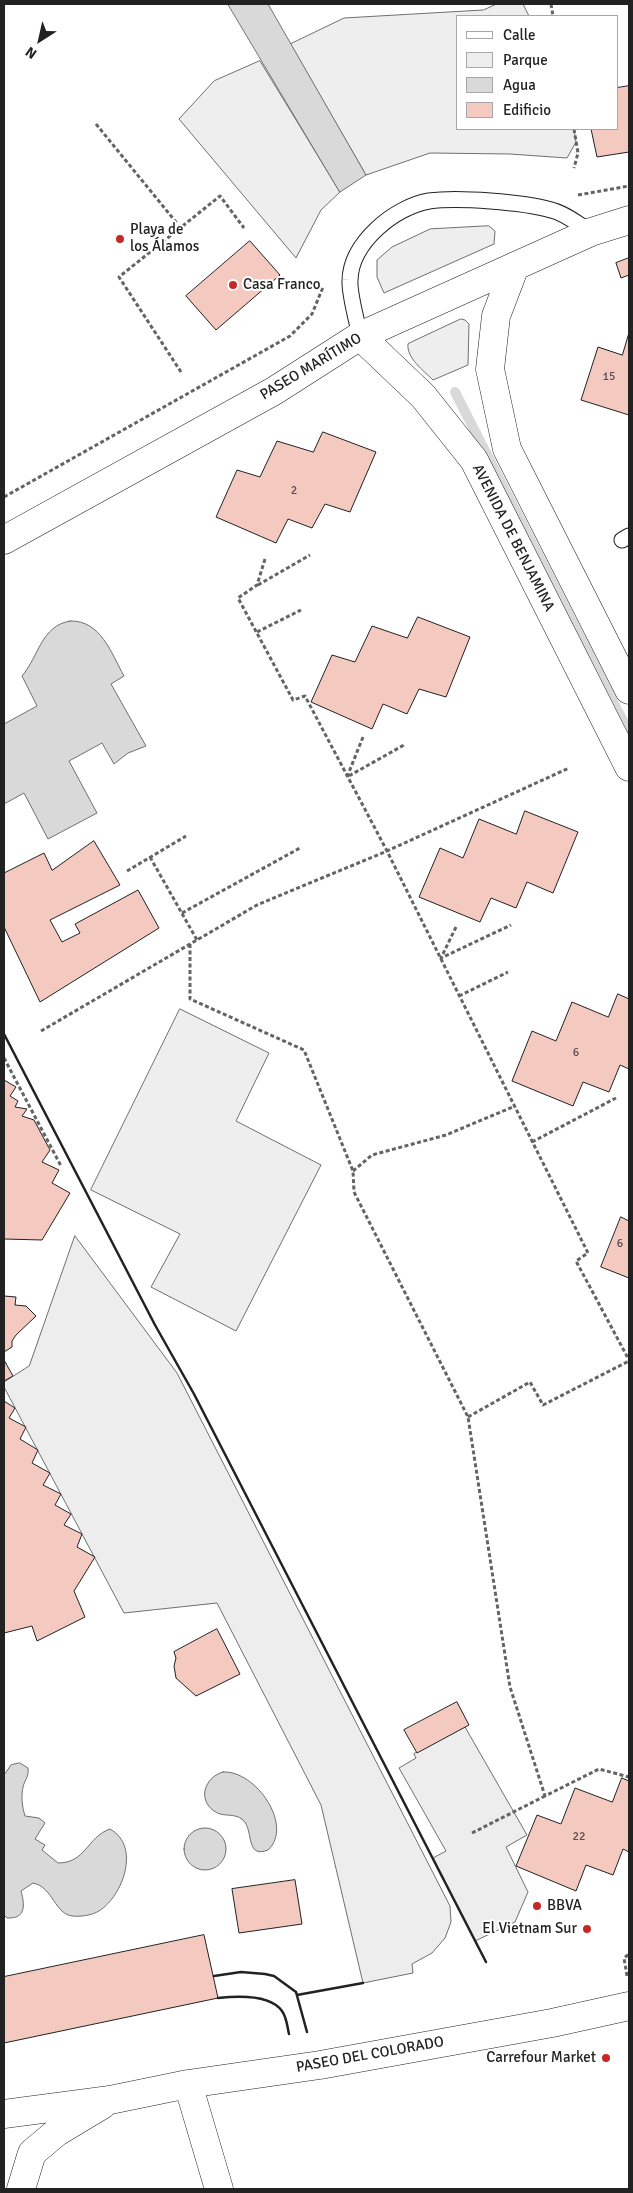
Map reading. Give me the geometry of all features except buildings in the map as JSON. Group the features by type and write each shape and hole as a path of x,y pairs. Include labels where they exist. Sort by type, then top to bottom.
{"street":[{"name":"PASEO MARÍTIMO","path":"4,540 274,391 360,336 591,232 629,220"},
{"path":"516,266 496,316 490,369 507,449 629,690"},
{"name":"AVENIDA DE BENJAMINA","path":"360,336 423,396 474,460 629,767"},
{"name":"PASEO DEL COLORADO","path":"4,2114 110,2100 188,2084 320,2065 629,2006"},
{"path":"188,2084 219,2189"},
{"name":"PASEO DEL COLORADO","path":"20,2189 32,2153 57,2132 110,2100"},
{"path":"4,2175 13,2189"}],"lane":[{"path":"360,336 350,280 356,258 363,244 375,230 398,213 428,201 499,202 552,210 591,232"}],"path":[{"path":"96,124 180,228"},
{"path":"574,130 578,153 574,168"},
{"path":"576,195 629,186"},
{"path":"181,372 119,277 220,196 244,228"},
{"path":"4,498 290,336 312,314 326,279"},
{"path":"310,555 238,598 293,700 304,696 387,851 588,1253 576,1261 629,1361 543,1405 530,1382 468,1417"},
{"path":"257,585 265,559"},
{"path":"257,632 301,610"},
{"path":"347,776 363,737"},
{"path":"347,776 404,744"},
{"path":"41,1031 257,905 387,851 569,768"},
{"path":"127,871 186,836"},
{"path":"182,914 300,848"},
{"path":"150,857 197,940"},
{"path":"440,958 511,925"},
{"path":"440,958 456,927"},
{"path":"190,944 190,999 304,1050 353,1171 354,1192 468,1417 510,1687 545,1796"},
{"path":"460,996 508,972"},
{"path":"4,1058 61,1166"},
{"path":"532,1142 616,1098"},
{"path":"353,1171 372,1155 446,1135 515,1106"},
{"path":"472,1833 599,1769 629,1777"},
{"path":"628,1977 624,1958 629,1954"}],"green space":[{"path":"497,4 523,4 528,15 456,15 456,130 574,130 576,142 567,158 510,154 430,153 366,175 290,44 344,18 483,10"},
{"path":"260,61 340,192 321,210 296,258 179,119 214,81"},
{"path":"489,226 495,231 494,244 384,293 377,277 377,260 392,247 430,229"},
{"path":"461,319 469,324 468,365 433,380 413,359 408,349 408,344"},
{"path":"180,1009 269,1053 236,1121 321,1165 236,1331 151,1287 180,1234 91,1190"}],"shaded area":[{"path":"75,1236 177,1373 450,1906 451,1922 445,1938 432,1953 412,1964 413,1973 363,1983 321,1805 217,1603 124,1613 4,1387 4,1382 29,1366"},
{"path":"465,1727 527,1835 506,1847 528,1892 515,1922 475,1941 433,1858 446,1851 399,1768 416,1758 414,1754"}],"water":[{"path":"228,4 268,4 366,175 340,192"},
{"path":"70,621 81,622 90,626 109,648 124,676 111,684 146,746 128,753 114,764 102,743 69,761 97,813 48,839 24,793 4,804 4,724 37,706 22,676 47,635 60,624"},
{"path":"20,1763 28,1768 22,1794 25,1816 39,1818 45,1823 35,1839 45,1845 42,1850 58,1863 75,1859 96,1838 110,1829 119,1837 125,1847 125,1871 121,1883 108,1904 99,1911 90,1915 73,1916 67,1914 62,1911 45,1890 33,1883 21,1891 23,1910 21,1914 13,1918 7,1918 4,1915 4,1775 11,1765"},
{"path":"223,1772 235,1774 248,1780 259,1789 268,1801 277,1827 275,1840 268,1850 256,1851 243,1820 236,1816 217,1813 206,1801 205,1789 208,1783"},
{"path":"209,1828 217,1831 223,1837 226,1849 223,1861 217,1867 201,1870 193,1867 187,1861 184,1845 187,1837 193,1831"}],"waterway":[{"path":"455,392 629,733"}],"wall":[{"path":"4,1034 155,1325 194,1394 486,1962"},
{"path":"214,1976 241,1972 274,1976 296,1992 307,2032"},
{"path":"297,1995 363,1983"},
{"path":"218,1998 252,1997 277,2005 284,2014 289,2034"}],"place":[{"name":"Playa de los Álamos","path":"120,239"},
{"name":"Casa Franco","path":"233,285"},
{"name":"BBVA","path":"537,1906"},
{"name":"El Vietnam Sur","path":"587,1929"},
{"name":"Carrefour Market","path":"606,2058"}]}
